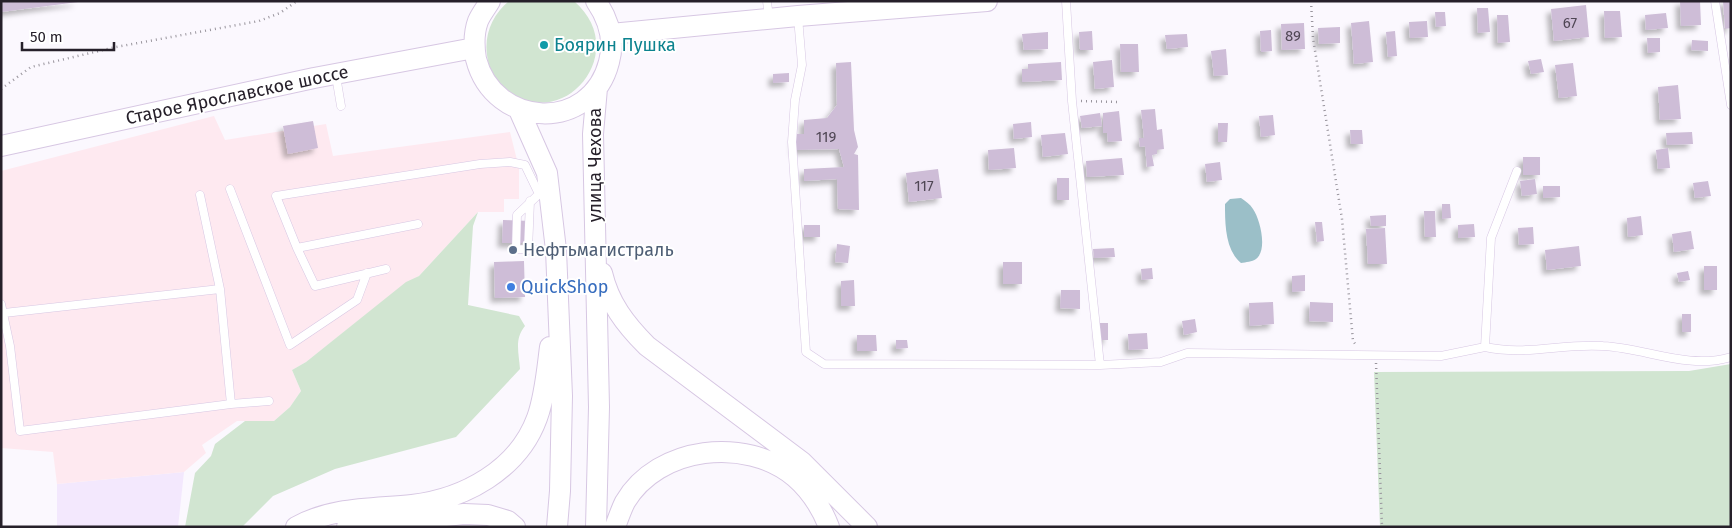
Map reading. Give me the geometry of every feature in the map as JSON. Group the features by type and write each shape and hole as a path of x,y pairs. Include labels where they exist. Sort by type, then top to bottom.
{"main road":[{"path":"490,1 478,22 474,48 480,74 496,96 519,110 540,114 561,112 581,103 597,88 607,72 611,34 605,14 596,1"},
{"path":"611,34 768,10 798,16 899,4 987,1"},
{"name":"Старое Ярославское шоссе","path":"1,146 336,74 474,48"},
{"name":"улица Чехова","path":"595,241 593,134 597,88"},
{"path":"519,110 540,153 545,194 556,250 562,396 560,491 557,527"},
{"path":"595,241 599,407 596,527"},
{"path":"595,241 604,280 613,304 626,324 647,346 675,369 753,423 802,462 867,527"},
{"path":"296,527 323,515 353,509 414,504 455,494 485,482 505,466 525,442 537,418 546,378 558,293"},
{"path":"615,527 626,501 643,482 661,467 680,458 721,451 743,454 768,462 794,476 815,500 829,527"},
{"path":"347,527 464,514 488,514 508,521 515,527"}],"lane":[{"path":"1066,1 1072,101 1100,365"},
{"path":"1715,1 1731,105"},
{"path":"798,16 802,65 794,100 792,142 806,352 824,364 1100,365 1162,362 1187,352 1441,356 1485,347 1507,352 1602,345 1630,349 1679,361 1731,357"},
{"path":"336,74 341,106"},
{"path":"386,269 316,286 297,248 276,196 480,164 510,162 525,165 545,194 530,201 517,214 516,250 556,250"},
{"path":"1485,347 1491,238 1517,171"},
{"path":"230,189 290,346 357,300 368,273"},
{"path":"200,195 220,289 231,404"},
{"path":"528,250 530,201"},
{"path":"297,248 418,224"},
{"path":"4,313 220,289"},
{"path":"1,304 4,313 20,430 269,401"}],"path":[{"path":"1,89 31,67 116,47 259,21 280,13 297,1"},
{"path":"1311,1 1313,38 1342,220 1352,341 1376,363 1382,527"},
{"path":"1072,101 1119,102"}],"shaded area":[{"path":"214,116 225,140 326,124 333,156 510,132 519,168 519,199 504,199 504,212 478,212 419,276 406,283 306,362 292,370 301,391 290,407 274,421 237,421 202,445 206,453 184,472 57,484 53,452 1,448 1,171"},
{"path":"184,472 178,527 57,527 57,484"}],"green space":[{"path":"509,1 574,1 591,22 596,43 593,64 583,82 567,96 547,102 526,100 505,88 493,73 489,64 486,47 488,32 498,12"},
{"path":"478,212 473,226 468,305 519,316 525,326 518,341 520,369 456,437 335,469 273,496 242,527 185,527 195,473 211,456 215,444 245,421 274,421 290,407 301,391 292,370 306,362 406,282 419,276"},
{"path":"1731,364 1731,527 1380,527 1374,372 1689,371"}],"water":[{"path":"1241,198 1256,214 1262,234 1262,249 1256,259 1241,263 1236,258 1229,244 1225,204 1230,199"}],"building":[{"path":"1,1 77,1 78,2 1,12"},
{"path":"1680,1 1700,1 1701,25 1681,26"},
{"path":"1723,1 1731,1 1731,28 1725,29"},
{"path":"1586,5 1589,37 1554,41 1551,9"},
{"path":"1477,8 1488,8 1490,32 1478,33"},
{"path":"1604,11 1620,11 1622,37 1605,38"},
{"path":"1435,12 1445,12 1446,26 1436,27"},
{"path":"1666,13 1668,28 1646,30 1645,15"},
{"path":"1497,15 1508,15 1510,42 1498,43"},
{"path":"1369,21 1373,62 1354,64 1351,23"},
{"path":"1427,21 1428,37 1410,38 1409,22"},
{"path":"1304,23 1305,49 1282,50 1281,24"},
{"path":"1340,27 1340,43 1319,44 1318,28"},
{"path":"1271,30 1272,51 1261,52 1260,31"},
{"path":"1092,31 1093,50 1080,50 1079,32"},
{"path":"1395,31 1397,56 1388,57 1386,32"},
{"path":"1048,32 1048,49 1024,50 1022,34"},
{"path":"1187,34 1188,47 1167,49 1165,35"},
{"path":"1647,38 1660,38 1660,52 1648,53"},
{"path":"1692,40 1708,41 1708,51 1691,50"},
{"path":"1120,44 1138,44 1139,72 1121,72"},
{"path":"1226,49 1228,75 1214,76 1211,51"},
{"path":"1541,59 1544,72 1531,74 1528,61"},
{"path":"1112,60 1114,87 1095,89 1093,62"},
{"path":"851,62 854,130 858,147 854,154 858,155 859,210 838,209 837,179 804,181 804,169 844,167 839,149 795,150 796,134 804,134 804,120 827,118 837,105 836,63"},
{"path":"1061,62 1062,80 1022,82 1022,69 1028,69 1028,64"},
{"path":"1573,63 1577,96 1559,98 1555,65"},
{"path":"789,73 789,82 773,83 773,74"},
{"path":"1678,85 1681,119 1660,120 1658,87"},
{"path":"1155,109 1157,130 1162,129 1164,149 1157,150 1157,154 1152,155 1154,166 1147,167 1145,146 1140,147 1139,138 1144,138 1141,110"},
{"path":"1119,111 1122,141 1108,142 1107,133 1103,133 1103,113"},
{"path":"1100,113 1102,126 1082,128 1080,116"},
{"path":"1273,115 1275,135 1261,137 1259,116"},
{"path":"313,121 318,148 288,154 283,126"},
{"path":"1031,122 1032,137 1014,139 1013,124"},
{"path":"1218,123 1228,123 1227,142 1218,142"},
{"path":"1350,130 1362,130 1363,144 1351,144"},
{"path":"1692,132 1693,144 1667,145 1666,133"},
{"path":"1065,133 1068,154 1043,157 1041,135"},
{"path":"1014,148 1016,168 989,170 988,150"},
{"path":"1668,148 1670,168 1658,169 1656,150"},
{"path":"1523,157 1540,157 1540,175 1523,175"},
{"path":"1122,158 1124,175 1087,177 1086,161"},
{"path":"1220,162 1222,180 1207,182 1205,164"},
{"path":"938,169 942,198 909,202 906,173"},
{"path":"1057,178 1069,178 1069,200 1057,200"},
{"path":"1535,179 1537,194 1522,196 1520,181"},
{"path":"1708,181 1711,196 1695,198 1693,183"},
{"path":"1543,186 1560,186 1560,197 1543,198"},
{"path":"1442,204 1450,204 1451,218 1442,219"},
{"path":"1424,211 1435,211 1436,237 1425,237"},
{"path":"1386,215 1386,226 1371,226 1370,216"},
{"path":"1641,216 1643,235 1628,237 1627,218"},
{"path":"503,220 532,221 532,243 502,243"},
{"path":"1315,222 1322,222 1324,241 1317,242"},
{"path":"1474,224 1475,237 1458,238 1458,225"},
{"path":"804,225 820,225 820,237 804,237"},
{"path":"1533,227 1534,244 1519,245 1518,228"},
{"path":"1385,228 1387,264 1368,264 1366,229"},
{"path":"1691,231 1694,249 1674,252 1672,234"},
{"path":"837,244 850,246 848,263 835,262"},
{"path":"1579,246 1581,266 1547,270 1545,250"},
{"path":"1114,248 1115,257 1094,258 1093,249"},
{"path":"524,261 525,297 495,298 494,262"},
{"path":"1003,262 1022,262 1022,284 1003,284"},
{"path":"1704,266 1717,266 1717,290 1704,290"},
{"path":"1152,268 1153,279 1142,280 1141,269"},
{"path":"1688,271 1690,280 1679,282 1677,273"},
{"path":"1305,275 1305,291 1292,292 1292,276"},
{"path":"854,280 855,306 841,306 841,281"},
{"path":"1061,290 1080,290 1080,309 1060,308"},
{"path":"1273,302 1274,324 1250,326 1249,303"},
{"path":"1310,302 1333,303 1333,322 1309,321"},
{"path":"1682,314 1691,314 1691,332 1682,332"},
{"path":"1195,319 1197,332 1184,335 1182,321"},
{"path":"1100,323 1108,323 1108,340 1100,340"},
{"path":"1147,333 1148,349 1129,350 1128,334"},
{"path":"857,335 876,335 877,351 857,351"},
{"path":"896,340 907,340 908,348 896,349"}],"place":[{"name":"Боярин Пушка","path":"544,45"},
{"name":"Нефтьмагистраль","path":"513,250"},
{"name":"QuickShop","path":"511,287"}]}
